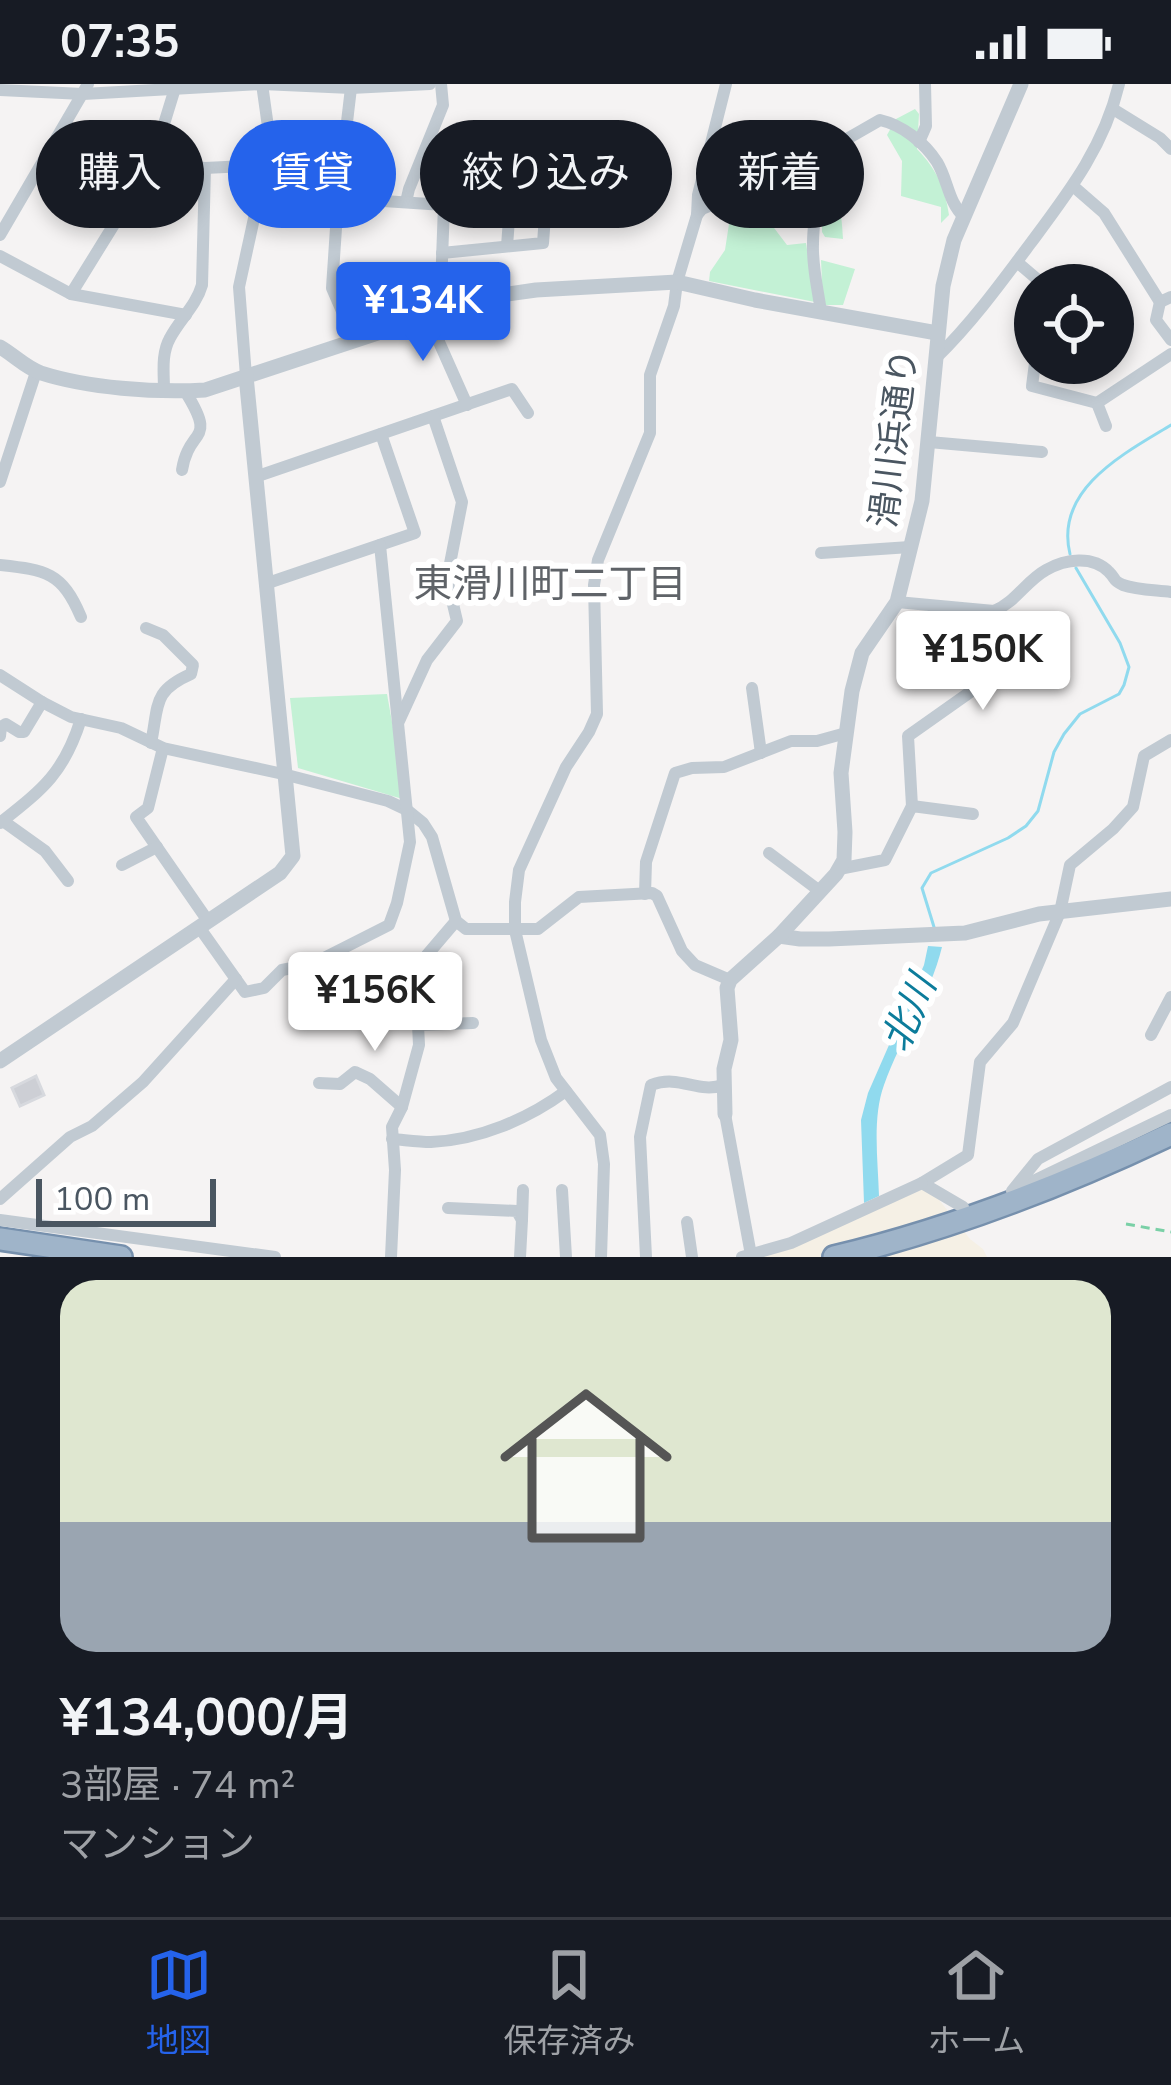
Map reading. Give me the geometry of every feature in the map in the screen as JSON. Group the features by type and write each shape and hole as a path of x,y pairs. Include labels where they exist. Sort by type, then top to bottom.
{"highway":[{"path":"834,1257 1000,1207 1171,1134"},
{"path":"0,1239 121,1257"}],"street":[{"path":"262,84 267,120"},
{"path":"4,90 430,84"},
{"path":"406,202 443,105 441,84"},
{"path":"716,120 725,84"},
{"path":"919,142 926,125 925,84"},
{"name":"滑川浜通り","path":"838,869 844,860 841,773 862,653 897,602 922,500 947,263 1021,84"},
{"path":"936,358 1017,262 1087,167 1119,84"},
{"path":"165,120 176,86"},
{"path":"347,120 351,88"},
{"path":"0,235 86,89"},
{"path":"1113,109 1171,149"},
{"path":"864,129 880,120 895,124 919,142 937,162 956,209 964,217"},
{"path":"164,391 167,342 197,301 202,284 205,168 228,167"},
{"path":"1072,186 1105,213 1166,300 1156,320 1171,340"},
{"path":"396,201 420,203"},
{"path":"601,1257 604,1164 600,1136 556,1078 541,1040 515,931 514,902 519,870 566,767 597,714 594,585 598,560 650,433 650,375 674,307 696,218"},
{"path":"71,295 112,228"},
{"path":"0,1061 280,873 292,856 238,287 251,228"},
{"path":"336,228 332,288 355,341"},
{"path":"443,228 440,342 466,405"},
{"path":"507,246 508,228"},
{"path":"442,253 543,242 544,228"},
{"path":"815,228 812,244 821,312"},
{"path":"0,256 71,295 186,315"},
{"path":"0,347 36,372 164,391 205,390 487,298 536,290 677,282 937,333"},
{"path":"1032,384 1096,403 1171,354"},
{"path":"0,482 36,372"},
{"path":"255,476 512,389 528,413"},
{"path":"182,470 201,432 201,416 185,391"},
{"path":"1096,403 1106,426"},
{"path":"398,724 427,660 457,621 447,579 462,502 434,416"},
{"path":"266,584 415,533 381,434"},
{"path":"929,442 1042,452"},
{"path":"146,628 163,635 193,665 191,674 168,684 161,694 148,808 136,817 245,992 264,988 283,970 312,964 388,925 397,904 410,842 380,545"},
{"path":"821,553 910,547"},
{"path":"897,602 994,611 1008,605 1044,570 1078,560 1107,568 1124,585 1171,592"},
{"path":"0,565 39,569 69,590 82,617"},
{"path":"999,609 1001,629 983,683 908,736 912,806 885,860 838,869 779,936 730,980 731,1040 723,1085 746,1256 791,1243 922,1183 968,1155 980,1062 1013,1023 1060,911 1070,865 1133,807 1144,755 1171,740"},
{"path":"0,675 42,702 81,719 121,728 157,746 284,774 406,810 432,837 456,921 466,929 538,928 579,897 657,896 682,951 695,965 730,980"},
{"path":"752,688 761,753"},
{"path":"0,736 6,724 24,732 42,702"},
{"path":"68,881 45,851 2,822 33,798 63,764 81,719"},
{"path":"645,894 646,862 675,773 724,767 790,741 817,741 846,733"},
{"path":"912,806 973,814"},
{"path":"122,865 157,847"},
{"path":"770,853 821,892"},
{"path":"779,936 964,933 1060,911 1171,899"},
{"path":"392,1257 392,1127 403,1107 416,1058 418,1025 411,994 427,955 456,921"},
{"path":"0,1198 143,1082 236,979"},
{"path":"1151,1035 1171,997"},
{"path":"418,1025 473,1023"},
{"path":"319,1083 340,1084 359,1073 403,1107"},
{"path":"646,1257 640,1137 651,1085 665,1079 710,1090 723,1085"},
{"path":"1171,1087 1038,1159 1012,1191 1171,1115"},
{"path":"392,1139 433,1142 496,1129 538,1112 566,1091"},
{"path":"922,1183 963,1207"},
{"path":"520,1257 523,1190"},
{"path":"562,1190 566,1257"},
{"path":"448,1208 517,1211 522,1220"},
{"path":"0,1220 274,1257"},
{"path":"687,1222 692,1257"}],"path":[{"path":"1126,1224 1171,1232"}],"green space":[{"path":"915,109 919,114 917,149 939,179 947,205 949,215 941,223 941,207 901,196 902,161 887,135 896,119"},
{"path":"728,228 774,228 787,245 806,243 815,302 709,281 725,250"},
{"path":"822,228 842,228 843,239 825,237"},
{"path":"821,260 855,269 843,305 823,305"},
{"path":"387,694 406,800 298,768 290,698"}],"sand":[{"path":"929,1187 987,1257 742,1257"}],"water":[{"path":"928,946 942,947 880,1098 879,1196 864,1203 861,1120"}],"building":[{"path":"36,1076 44,1095 20,1106 12,1088"}],"waterway":[{"name":"北川","path":"1070,554 1068,531 1083,492 1115,461 1171,425"},
{"name":"北川","path":"934,927 922,888 931,873 1026,826 1038,811 1054,752 1064,734 1080,714 1119,694 1124,685 1129,667 1120,643 1076,568"}],"district":[{"name":"東滑川町二丁目","path":"550,583"}]}
